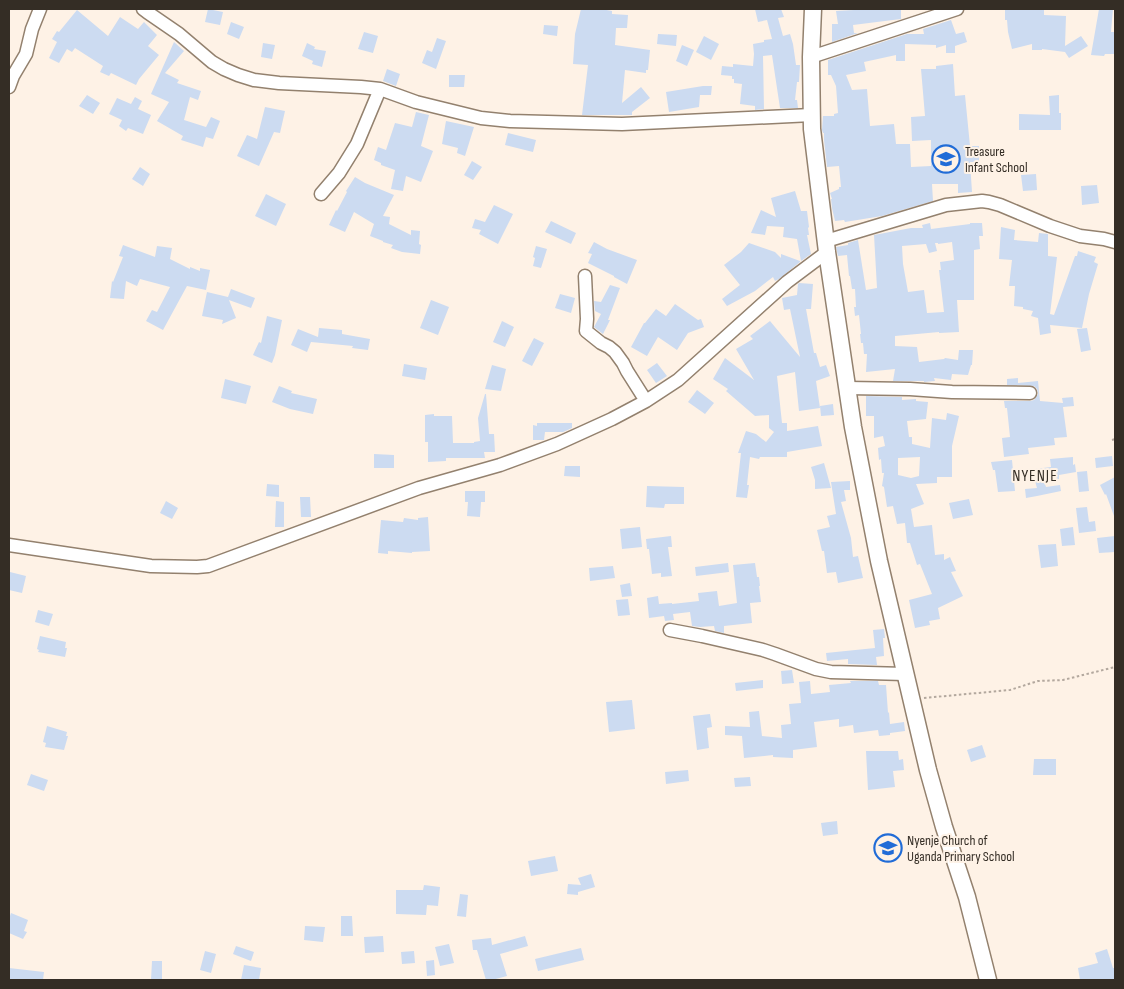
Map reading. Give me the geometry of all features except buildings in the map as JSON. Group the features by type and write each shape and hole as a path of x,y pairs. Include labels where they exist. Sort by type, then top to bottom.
{"street":[{"path":"9,87 26,54 32,29 40,9"},
{"path":"144,9 179,34 212,62 238,75 254,80 278,83 361,86 380,89 435,107 481,118 510,121 622,124 812,115"},
{"path":"813,9 811,57 812,128 826,246 855,436 879,561 911,699 931,779 967,898 988,980"},
{"path":"811,57 957,9"},
{"path":"321,194 338,173 357,144 380,89"},
{"path":"9,545 151,566 208,566 420,488 500,465 557,444 612,419 646,401 678,380 826,246 946,205 989,202 1080,236 1115,242"},
{"path":"585,276 586,331 609,347 620,358 626,371 646,401"},
{"path":"847,388 1030,393"},
{"path":"670,630 763,650 823,671 905,674"}],"path":[{"path":"911,699 1010,690 1038,681 1063,680 1115,667"}],"place":[{"name":"Treasure Infant School","path":"946,159"},
{"name":"Nyenje Church of Uganda Primary School","path":"888,848"}],"district":[{"name":"NYENJE","path":"1035,476"}]}
